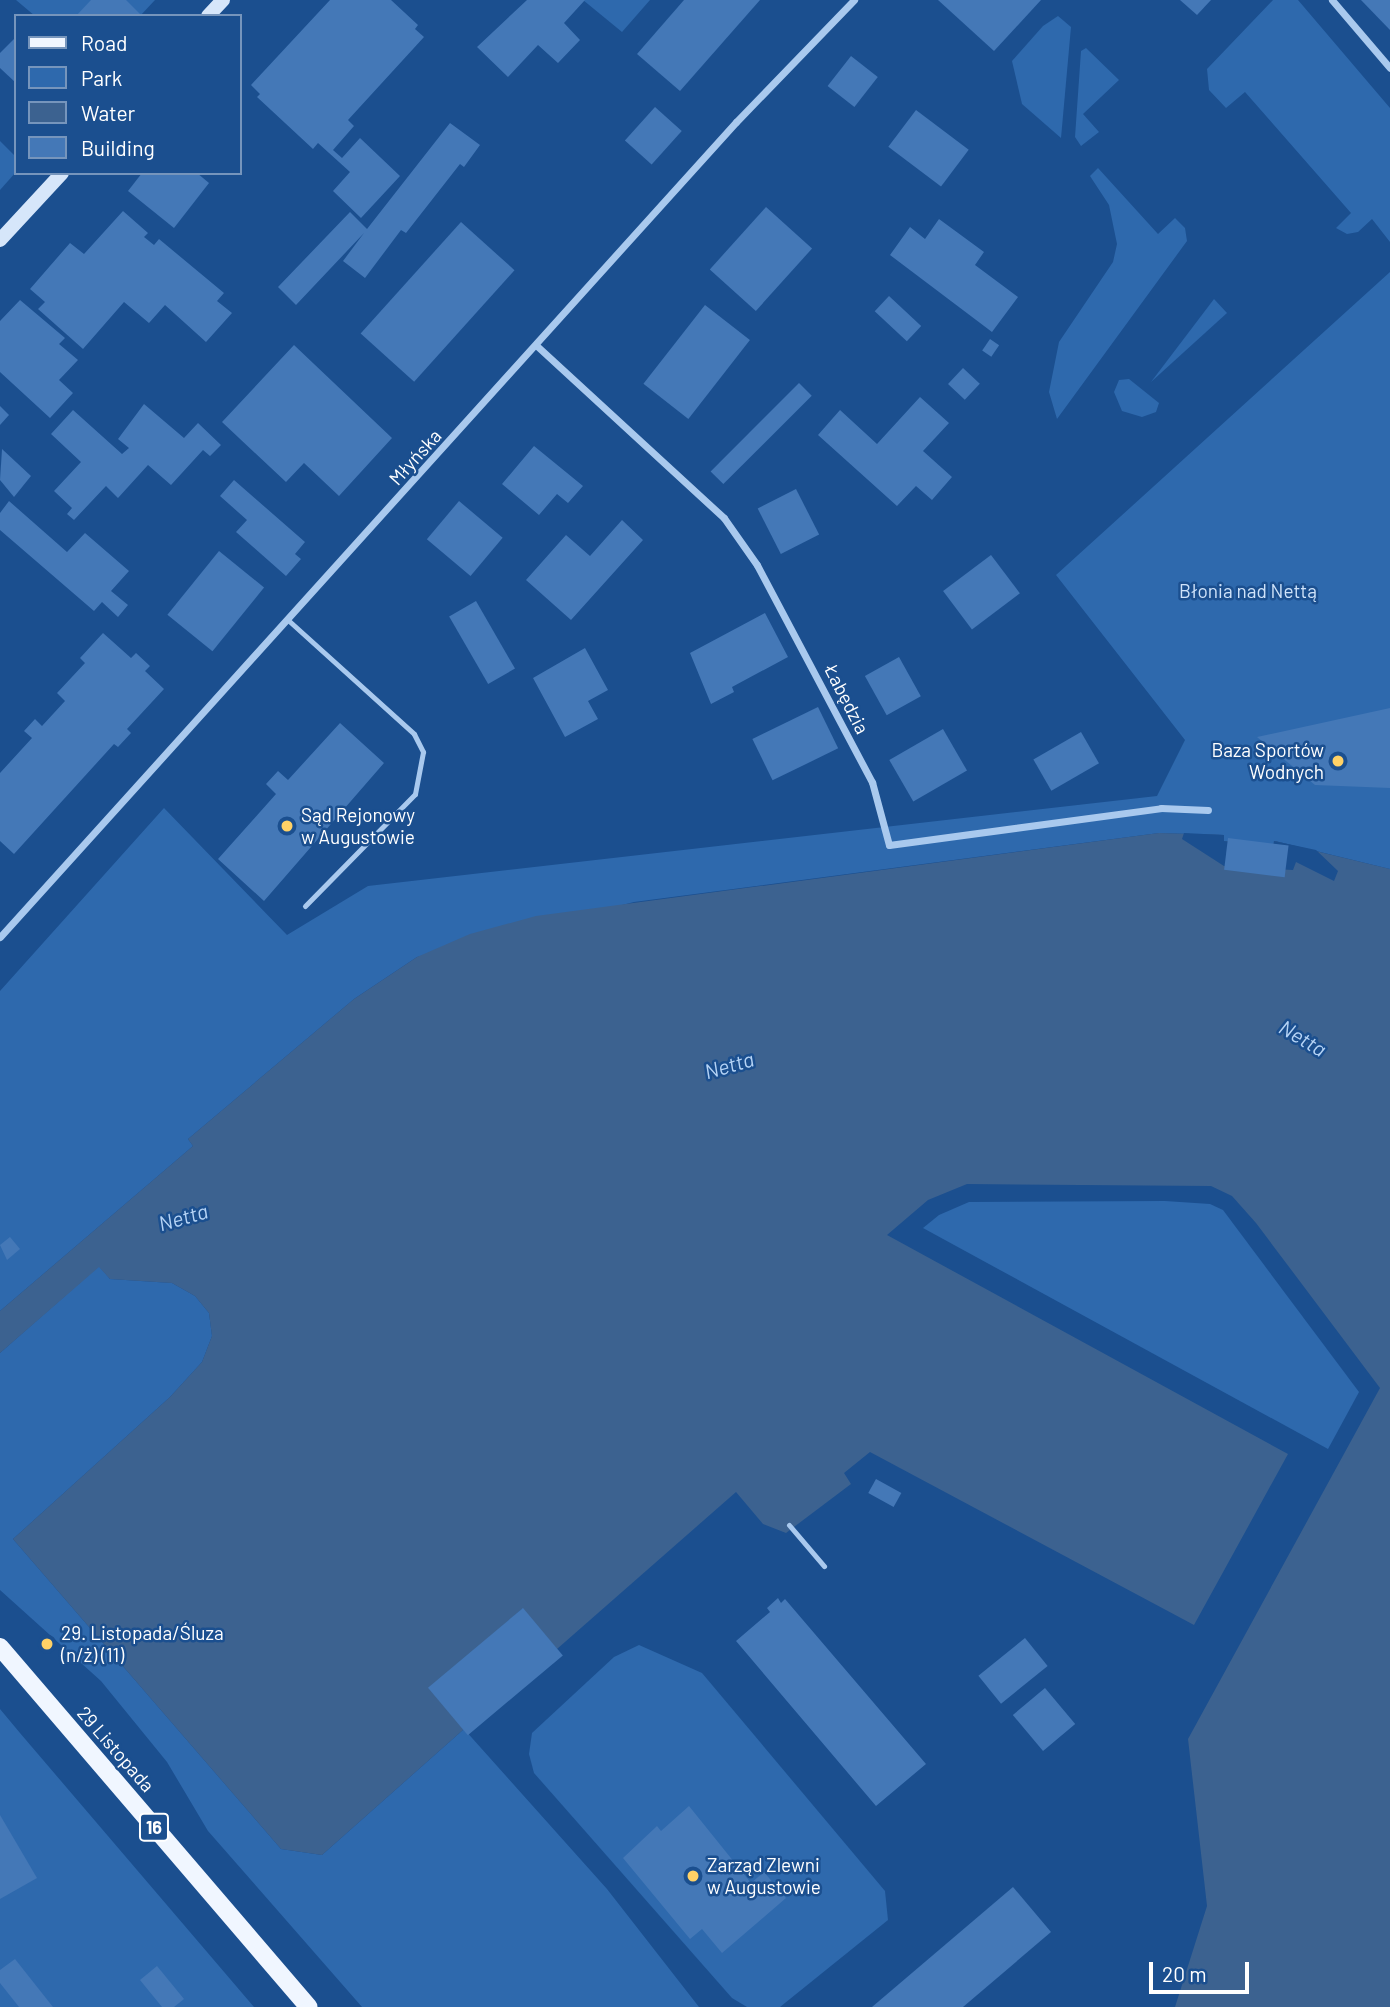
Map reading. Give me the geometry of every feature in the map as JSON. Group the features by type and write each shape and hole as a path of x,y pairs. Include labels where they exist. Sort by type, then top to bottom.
{"main road":[{"name":"29 Listopada","path":"0,1647 309,2007"}],"street":[{"path":"210,14 223,0"},
{"name":"Młyńska","path":"0,937 537,346 736,122 854,0"},
{"path":"1332,0 1390,68"},
{"path":"0,240 60,175"},
{"name":"Łabędzia","path":"537,346 724,518 757,565 872,782 889,845 1161,808 1208,810"}],"lane":[{"path":"288,620 414,734 423,752 415,794 305,906"},
{"path":"789,1525 824,1566"}],"green space":[{"path":"16,0 155,0 142,14 33,14"},
{"path":"583,0 650,0 622,32"},
{"path":"1273,0 1298,0 1390,108 1390,242 1372,219 1358,232 1347,234 1336,228 1351,213 1245,92 1226,108 1209,90 1207,69"},
{"path":"1058,16 1071,27 1061,138 1022,104 1012,61 1043,26"},
{"path":"1086,48 1119,80 1083,114 1099,132 1081,146 1075,137 1081,51"},
{"path":"0,141 14,155 14,174 0,190"},
{"path":"1098,168 1158,234 1175,218 1185,228 1187,241 1057,419 1049,392 1059,342 1113,262 1117,244 1109,205 1090,176"},
{"name":"Błonia nad Nettą","path":"1390,272 1390,869 1275,841 1273,848 1223,841 1224,835 1159,833 634,902 417,957 354,999 188,1139 193,1146 0,1311 0,991 164,808 287,935 368,886 1157,796 1185,740 1056,575"},
{"path":"1214,299 1227,313 1151,382"},
{"path":"1129,379 1159,403 1156,412 1142,417 1122,411 1114,392 1119,380"},
{"path":"1165,1201 1210,1204 1223,1210 1359,1392 1328,1449 923,1228 939,1215 969,1202"},
{"path":"99,1266 110,1279 172,1283 195,1296 209,1313 212,1336 202,1362 170,1397 13,1539 281,1849 322,1855 464,1729 607,1889 699,2007 362,2007 208,1831 167,1762 101,1681 0,1590 0,1353"},
{"path":"639,1645 702,1673 885,1891 888,1920 780,2007 747,2007 732,1998 534,1773 529,1754 532,1733 614,1657"},
{"path":"0,1709 20,1733 254,2007 0,2007"}],"water":[{"name":"Netta","path":"1159,833 1224,835 1224,841 1273,848 1274,841 1390,869 1390,2007 1175,2007 1207,1906 1188,1739 1380,1388 1256,1223 1232,1196 1211,1186 967,1184 928,1200 887,1235 1288,1454 1194,1625 870,1452 844,1473 851,1484 786,1533 763,1524 736,1492 557,1649 522,1609 430,1689 464,1729 322,1855 281,1849 13,1539 170,1397 202,1362 212,1336 209,1313 195,1296 172,1283 110,1279 99,1267 0,1353 0,1311 193,1146 188,1139 354,999 417,957 470,934 536,916"}],"pier":[{"path":"1184,833 1224,835 1224,841 1273,848 1274,841 1316,850 1338,871 1334,881 1296,862 1293,870 1224,866 1182,839"}],"building":[{"path":"91,0 126,0 140,14 78,14"},
{"path":"330,0 391,0 418,25 415,29 424,37 348,120 354,126 333,150 342,158 360,138 400,176 361,218 333,191 350,172 318,143 313,149 257,97 260,94 251,85"},
{"path":"527,0 585,0 564,23 580,40 558,63 538,45 508,77 477,47"},
{"path":"684,0 760,0 680,91 637,54"},
{"path":"938,0 1041,0 994,51"},
{"path":"1180,0 1211,0 1197,15"},
{"path":"1361,0 1390,0 1390,30"},
{"path":"14,39 14,81 0,68 0,53"},
{"path":"851,56 878,77 854,107 828,86"},
{"path":"655,107 682,131 652,165 625,140"},
{"path":"916,110 969,150 941,186 888,147"},
{"path":"450,123 480,145 464,167 460,164 406,233 401,230 365,278 343,261 364,233 296,305 278,287 350,212 367,229"},
{"path":"140,175 199,175 209,183 174,228 128,191"},
{"path":"766,207 812,248 756,311 710,269"},
{"path":"123,211 148,233 144,237 154,245 159,239 224,293 217,301 232,313 206,342 165,305 149,323 124,302 83,349 38,309 45,302 30,289 70,243 84,254"},
{"path":"939,219 984,252 975,265 1018,297 992,332 890,255 910,227 925,239"},
{"path":"461,222 515,270 414,382 361,333"},
{"path":"889,296 921,326 907,341 875,311"},
{"path":"20,300 65,338 59,344 78,360 59,380 73,393 50,418 0,372 0,321"},
{"path":"705,305 750,340 688,419 643,384"},
{"path":"990,339 999,345 991,357 982,351"},
{"path":"294,345 392,438 339,496 304,463 286,482 222,422"},
{"path":"963,368 980,384 965,400 948,384"},
{"path":"799,383 812,396 723,484 711,471"},
{"path":"920,397 949,423 923,451 952,477 932,500 916,486 897,506 818,435 840,410 877,444"},
{"path":"144,404 184,438 198,423 221,445 210,456 203,450 171,485 148,465 118,498 106,486 74,520 67,514 72,508 54,491 81,462 51,434 73,410 122,454 129,448 118,439"},
{"path":"0,406 9,415 0,425"},
{"path":"534,446 583,486 568,503 557,494 539,515 502,484"},
{"path":"2,449 31,476 14,497 0,480"},
{"path":"234,480 305,542 295,554 301,559 286,576 236,532 247,520 220,496"},
{"path":"796,489 819,534 781,554 758,509"},
{"path":"9,501 67,552 85,533 129,571 111,591 128,605 118,617 102,602 94,611 0,530 0,513"},
{"path":"459,501 503,538 471,576 427,539"},
{"path":"622,520 643,540 571,620 526,580 566,535 590,556"},
{"path":"219,551 264,588 212,651 167,615"},
{"path":"991,555 1020,593 972,629 943,591"},
{"path":"476,601 515,669 488,684 449,616"},
{"path":"765,613 788,657 732,687 734,692 711,704 690,653"},
{"path":"103,633 131,658 136,653 150,666 145,671 164,689 127,729 131,733 118,747 114,744 14,854 0,841 0,773 32,738 24,731 35,719 42,726 65,701 57,693 85,663 80,658"},
{"path":"585,648 608,690 588,701 598,719 565,737 533,678"},
{"path":"899,657 921,696 887,715 865,676"},
{"path":"818,707 838,748 773,780 752,739"},
{"name":"Baza Sportów Wodnych","path":"1390,708 1390,788 1315,785 1257,737"},
{"name":"Sąd Rejonowy w Augustowie","path":"340,723 384,763 264,901 218,859 276,794 266,784 278,771 288,780"},
{"path":"943,729 967,771 913,802 889,760"},
{"path":"1081,732 1099,763 1051,791 1033,760"},
{"path":"1228,838 1289,845 1285,877 1224,870"},
{"path":"10,1237 20,1249 7,1260 0,1245"},
{"path":"876,1479 901,1493 894,1507 868,1493"},
{"path":"778,1598 781,1603 785,1599 926,1764 876,1806 736,1641 770,1612 767,1608"},
{"path":"523,1608 563,1655 468,1735 428,1688"},
{"path":"1025,1638 1048,1666 1001,1704 978,1676"},
{"path":"1045,1688 1075,1724 1043,1751 1013,1715"},
{"path":"689,1806 751,1883 764,1872 786,1898 722,1953 702,1929 690,1939 623,1858 657,1826 661,1831"},
{"path":"0,1815 37,1878 0,1899"},
{"path":"1013,1887 1051,1932 963,2007 872,2007"},
{"path":"15,1959 53,2007 19,2007 0,1983 0,1970"},
{"path":"157,1966 184,1999 174,2007 162,2007 140,1980"}],"place":[{"name":"Baza Sportów Wodnych","path":"1338,761"},
{"name":"Sąd Rejonowy w Augustowie","path":"287,826"},
{"name":"29. Listopada/Śluza (n/ż) (11)","path":"47,1644"},
{"name":"Zarząd Zlewni w Augustowie","path":"693,1876"}]}
